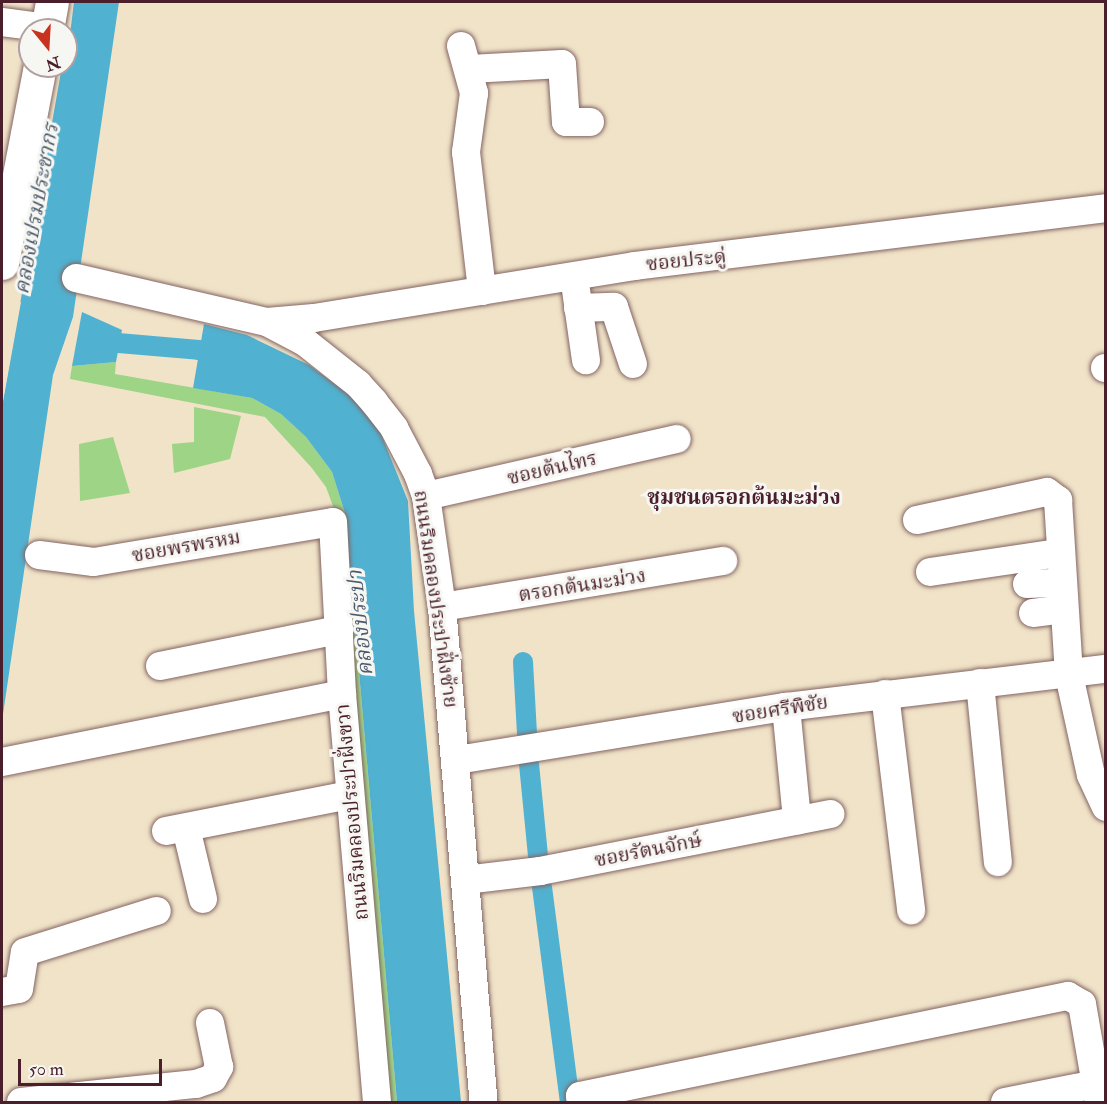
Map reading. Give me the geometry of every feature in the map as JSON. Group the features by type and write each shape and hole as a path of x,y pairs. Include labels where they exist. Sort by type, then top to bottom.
{"main road":[{"path":"2,263 38,78"}],"street":[{"path":"2,22 18,21"},
{"path":"482,291 466,152 474,93 466,58 562,64 566,122 590,122"},
{"name":"ซอยประดู่","path":"267,322 574,276 1106,208"},
{"path":"574,276 586,360"},
{"name":"ถนนริมคลองประปาฝั่งซ้าย","path":"76,278 267,322 305,342 369,396 394,428 426,496 442,607 457,760 483,1102"},
{"path":"578,308 614,307 633,364"},
{"name":"ซอยต้นไทร","path":"426,496 677,440"},
{"path":"917,520 1047,492 1058,500 1058,553 1069,675 1106,807"},
{"name":"ซอยพรพรหม","path":"39,555 94,562 333,522"},
{"name":"ถนนริมคลองประปาฝั่งขวา","path":"333,522 342,694 377,1102"},
{"path":"930,572 1058,553"},
{"name":"ตรอกต้นมะม่วง","path":"442,607 723,561"},
{"path":"1027,584 1063,596"},
{"path":"1033,613 1063,596"},
{"path":"160,666 339,630"},
{"name":"ซอยศรีพิชัย","path":"457,760 786,707 1106,669"},
{"path":"980,683 998,862"},
{"path":"2,762 342,694"},
{"path":"885,694 911,910"},
{"path":"786,707 797,820"},
{"path":"203,899 176,830 350,795"},
{"name":"ซอยรัตนจักษ์","path":"465,880 540,871 830,814"},
{"path":"2,992 19,989 25,952 157,911"},
{"path":"580,1102 580,1096 1068,996 1082,1004 1100,1090 1005,1102"},
{"path":"21,1102 196,1084 213,1078 219,1067 210,1023"}],"green space":[{"path":"116,362 115,374 252,398 281,414 306,437 332,472 345,513 397,1102 387,1102 334,509 326,487 311,467 265,417 70,379 72,366"},
{"path":"194,407 241,416 230,459 174,473 172,444 194,442"},
{"path":"113,437 130,493 80,501 79,444"}],"water":[{"name":"คลองเปรมประชากร","path":"74,2 119,2 73,317 53,375 2,721 2,406 60,78 78,78 78,18 72,18"},
{"path":"82,312 122,330 116,362 72,366"},
{"path":"204,324 247,335 309,365 356,400 381,434 408,501 414,611 461,1102 397,1102 345,513 332,472 306,437 281,414 252,398 193,388"}],"pier":[{"path":"17,301 21,302 2,407 2,390"}],"waterway":[{"name":"คลองประปา","path":"95,341 199,350 223,358"},
{"path":"523,662 527,733"},
{"path":"529,764 538,856"},
{"path":"542,887 570,1102"}],"district":[{"name":"ชุมชนตรอกต้นมะม่วง","path":"744,498"}]}
